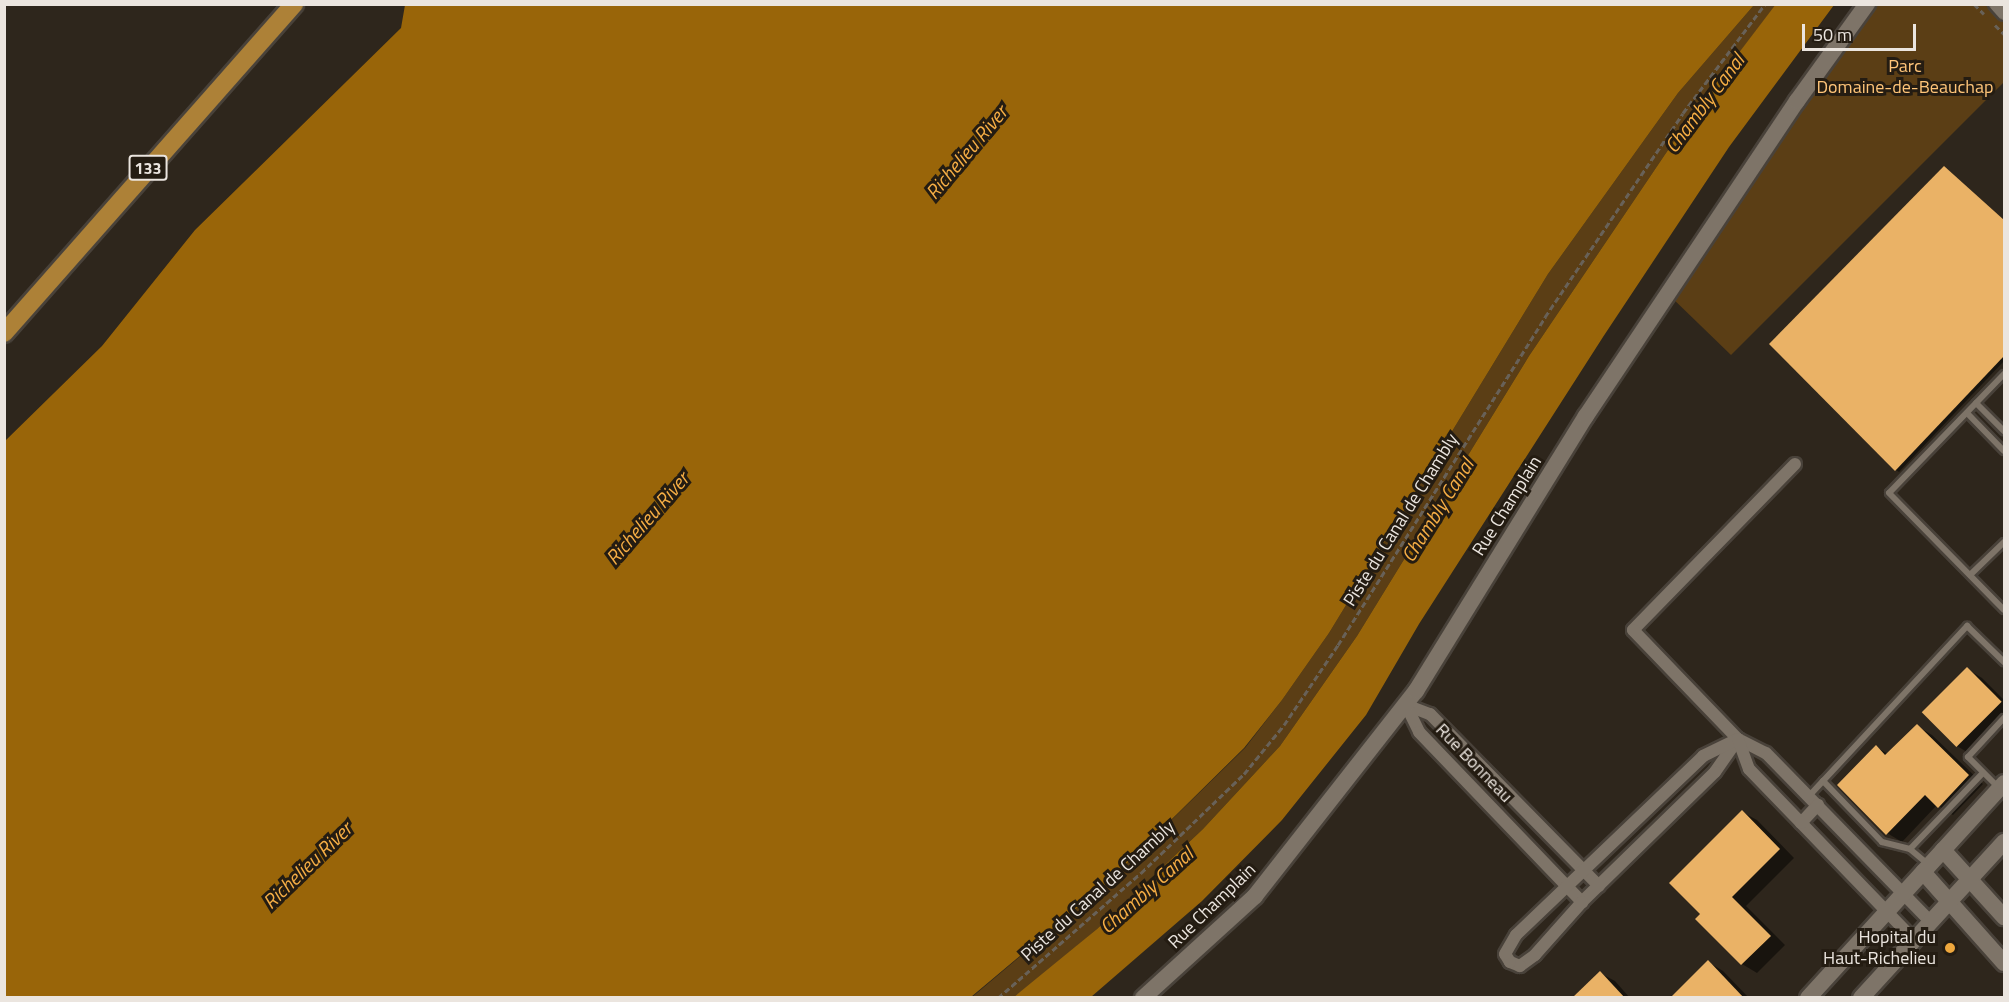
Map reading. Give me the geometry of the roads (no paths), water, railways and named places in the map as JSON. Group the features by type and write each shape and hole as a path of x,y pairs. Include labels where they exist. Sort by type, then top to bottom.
{"main road":[{"name":"133","path":"4,333 294,4"}],"street":[{"name":"Rue Champlain","path":"1143,998 1255,896 1406,705 1586,416 1797,101 1867,4"},
{"path":"1995,4 2004,14"},
{"path":"1795,464 1634,630 1738,739 1766,753 1931,922"},
{"name":"Rue Bonneau","path":"1406,705 1430,714 1599,886"},
{"name":"Rue Bonneau","path":"1406,705 1419,732 1582,902"},
{"path":"1738,739 1715,772 1582,902 1535,955 1520,966 1510,962 1505,954 1516,935 1568,887 1583,869 1703,756 1738,739"},
{"path":"1738,739 1749,769 1914,940"},
{"path":"1809,998 2002,786"},
{"path":"1801,823 1818,806"},
{"path":"1646,810 1662,825"},
{"path":"1861,998 2004,842"},
{"path":"1943,850 2004,917"},
{"path":"1926,869 1948,903 2004,963"}],"lane":[{"path":"2004,374 1888,493 2004,610"},
{"path":"1976,403 2004,431"},
{"path":"1967,413 2004,451"},
{"path":"1970,575 2004,542"},
{"path":"1809,796 1967,626 2004,662"},
{"path":"2002,786 1982,774 1968,757 2004,718"},
{"path":"1911,849 1982,774"},
{"path":"1823,781 1882,842 1911,849 1926,869"}],"water":[{"name":"Richelieu River","path":"405,4 1754,5 1678,93 1548,274 1329,633 1282,700 1244,748 1107,883 971,997 5,997 5,441 102,346 195,230 401,28"},
{"name":"Chambly Canal","path":"1776,4 1834,5 1729,147 1603,337 1419,624 1366,715 1282,820 1202,901 1091,997 1014,997 1097,929 1203,829 1280,746 1357,636 1529,356 1693,113"}],"place":[{"name":"Hopital du Haut-Richelieu","path":"1950,948"}],"park label":[{"name":"Parc Domaine-de-Beauchap","path":"1905,77"}]}
